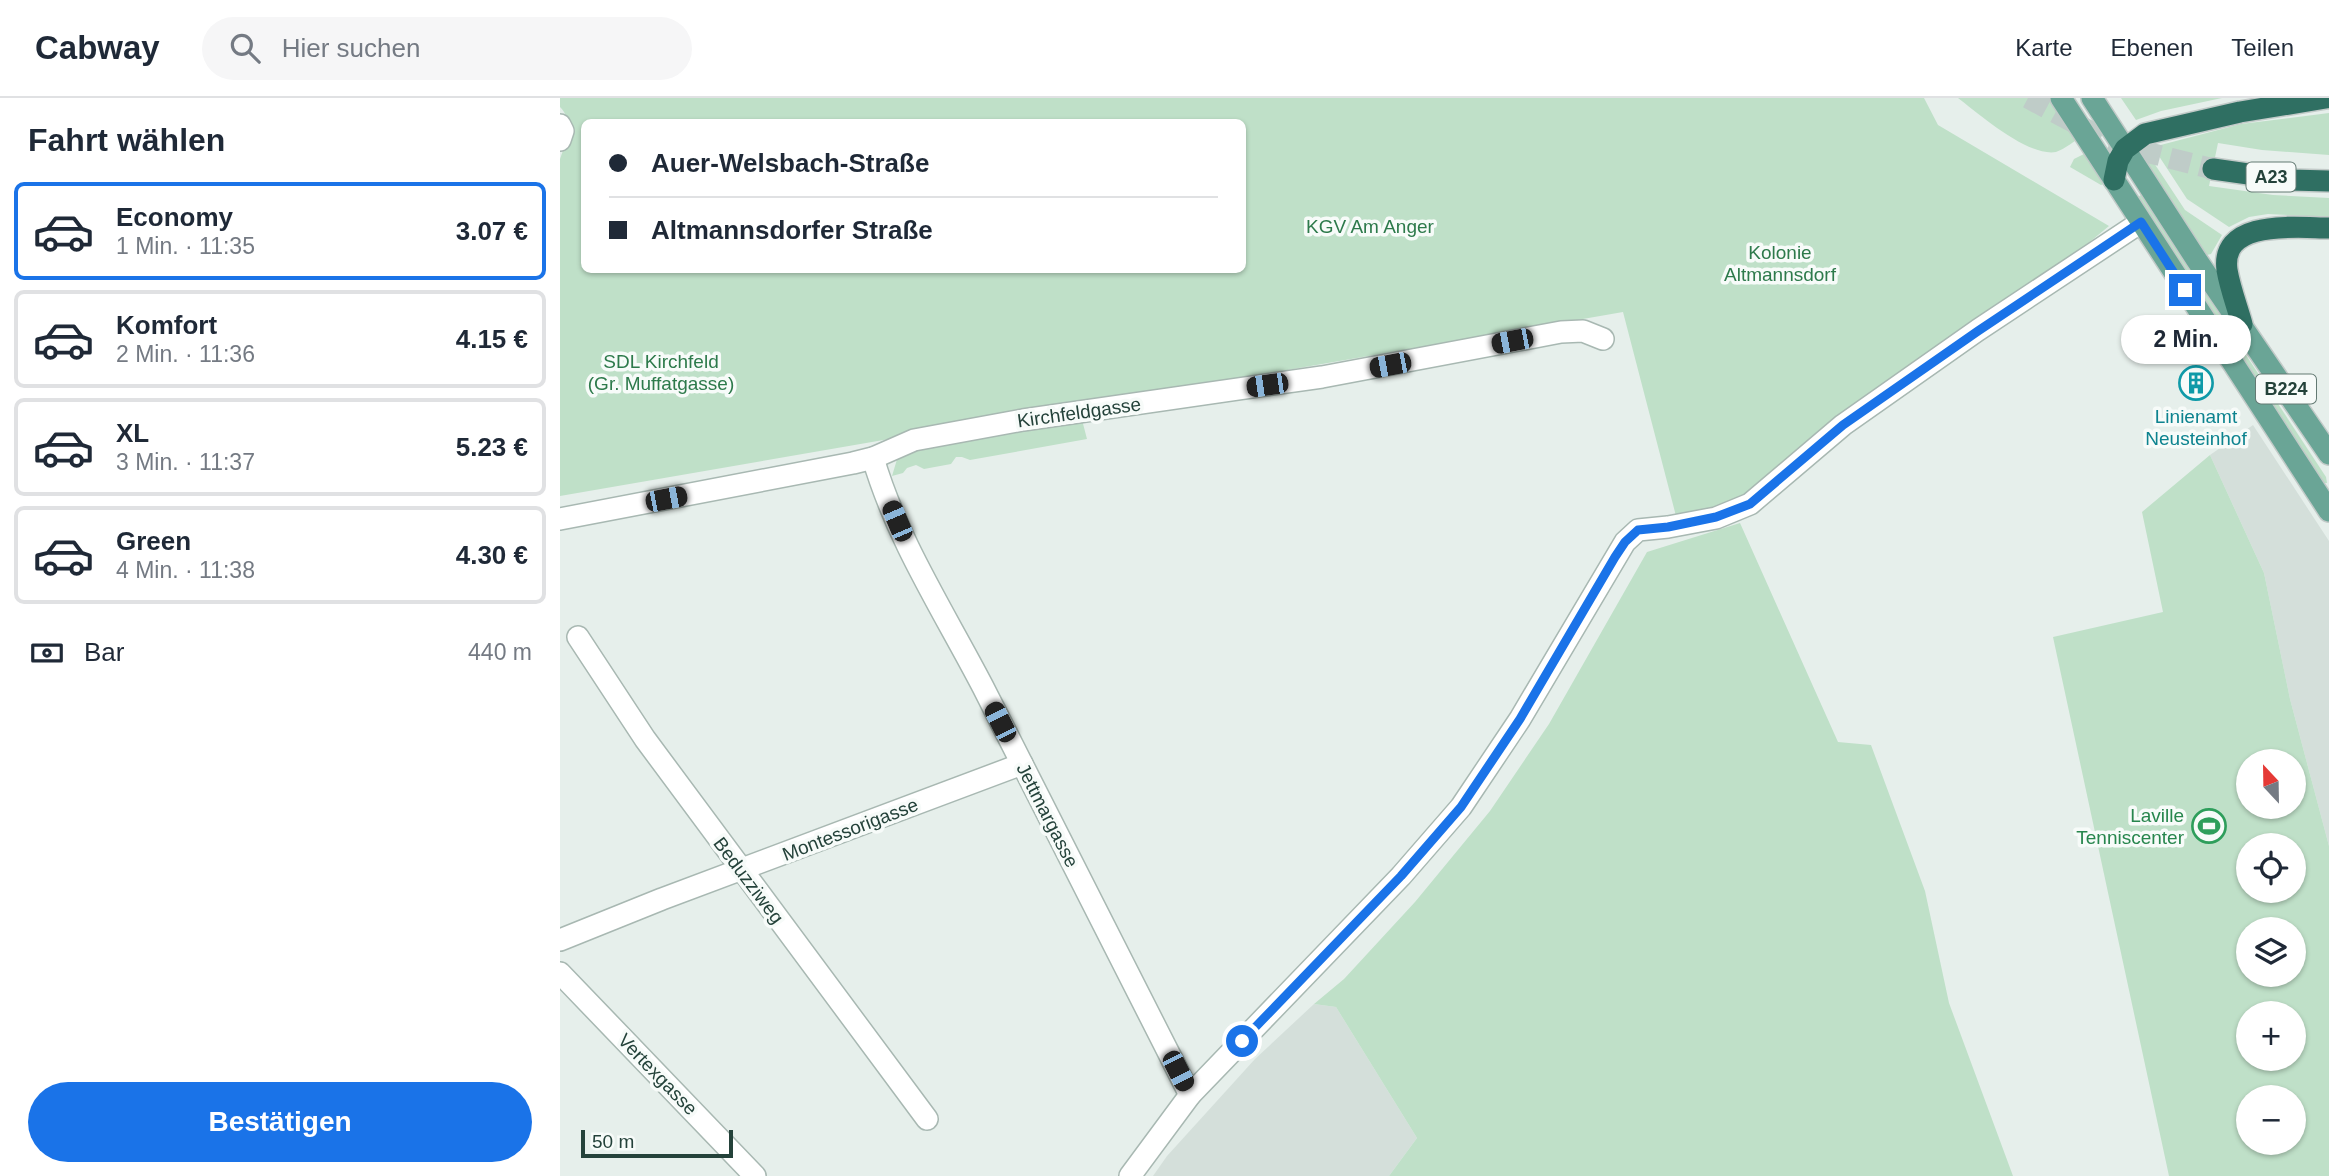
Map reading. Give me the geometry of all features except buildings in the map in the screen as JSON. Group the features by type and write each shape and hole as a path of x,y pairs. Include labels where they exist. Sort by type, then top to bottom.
{"highway":[{"path":"2114,180 2118,161 2125,149 2140,137 2240,112 2326,98"},
{"name":"A23","path":"2213,169 2290,180 2329,181"},
{"path":"2242,324 2227,270 2229,253 2235,242 2257,230 2329,228"}],"main road":[{"name":"B224","path":"2061,98 2329,511"},
{"name":"B224","path":"2092,98 2196,259 2329,454"}],"street":[{"path":"1130,1176 1190,1095 1401,876 1461,807 1520,719 1625,542 1638,530 1716,517 1750,504 1843,425 2141,222"},
{"name":"Kirchfeldgasse","path":"560,519 873,458 900,444 1023,420 1333,375 1561,332 1583,331 1603,339"},
{"name":"Jettmargasse","path":"873,458 880,481 915,561 1022,764 1190,1095"},
{"name":"Beduzziweg","path":"578,637 645,739 927,1119"},
{"name":"Montessorigasse","path":"560,940 1022,764"},
{"name":"Vertexgasse","path":"560,972 755,1176"}],"shaded area":[{"path":"2253,425 2329,541 2329,846 2306,759 2306,749 2303,749 2290,699 2264,573 2210,455"},
{"path":"1314,1004 1336,1007 1417,1138 1389,1176 1153,1176 1167,1156 1255,1059"}],"green space":[{"path":"560,98 1924,98 1938,125 2109,226 2046,278 1775,476 1725,508 1676,516 1623,312 560,496 560,159 567,139 565,113 560,107"},
{"path":"1958,98 2048,98 2075,141 2056,152 2032,148 2004,133"},
{"path":"2121,98 2222,98 2161,111 2136,120"},
{"path":"2329,113 2329,155 2262,150 2218,143 2209,186 2273,195 2329,198 2329,217 2268,214 2249,217 2229,227 2187,199 2153,147 2241,124"},
{"path":"2084,154 2104,184 2101,185 2070,167 2074,159"},
{"path":"2144,159 2152,160 2185,210 2222,235 2211,254 2207,255 2203,250"},
{"path":"2141,195 2326,477 2327,483 2323,483 2139,201 2138,197"},
{"path":"1081,416 1087,439 970,460 956,457 951,464 924,469 916,465 892,476 898,456 908,448"},
{"name":"Laville Tenniscenter","path":"2210,455 2264,573 2303,749 2236,749 2236,819 2306,819 2306,759 2329,846 2329,1176 2169,1176 2053,637 2163,612 2142,512"},
{"path":"1740,523 1838,742 1871,745 1925,891 1949,1003 2013,1176 1389,1176 1417,1138 1336,1007 1314,1004 1344,979 1415,902 1490,811 1549,724 1647,552"}],"tunnel":[{"path":"2028,98 2097,135 2130,148 2213,169"}],"place":[{"name":"Linienamt Neusteinhof","path":"2196,383"},
{"name":"Laville Tenniscenter","path":"2209,826"}],"route":[{"path":"1242,1041 1401,876 1461,807 1520,719 1615,557 1625,542 1638,530 1716,517 1750,504 1843,425 2141,222 2185,290"}],"park label":[{"name":"KGV Am Anger","path":"1370,226"},
{"name":"Kolonie Altmannsdorf","path":"1780,263"},
{"name":"SDL Kirchfeld (Gr. Muffatgasse)","path":"661,372"}]}
